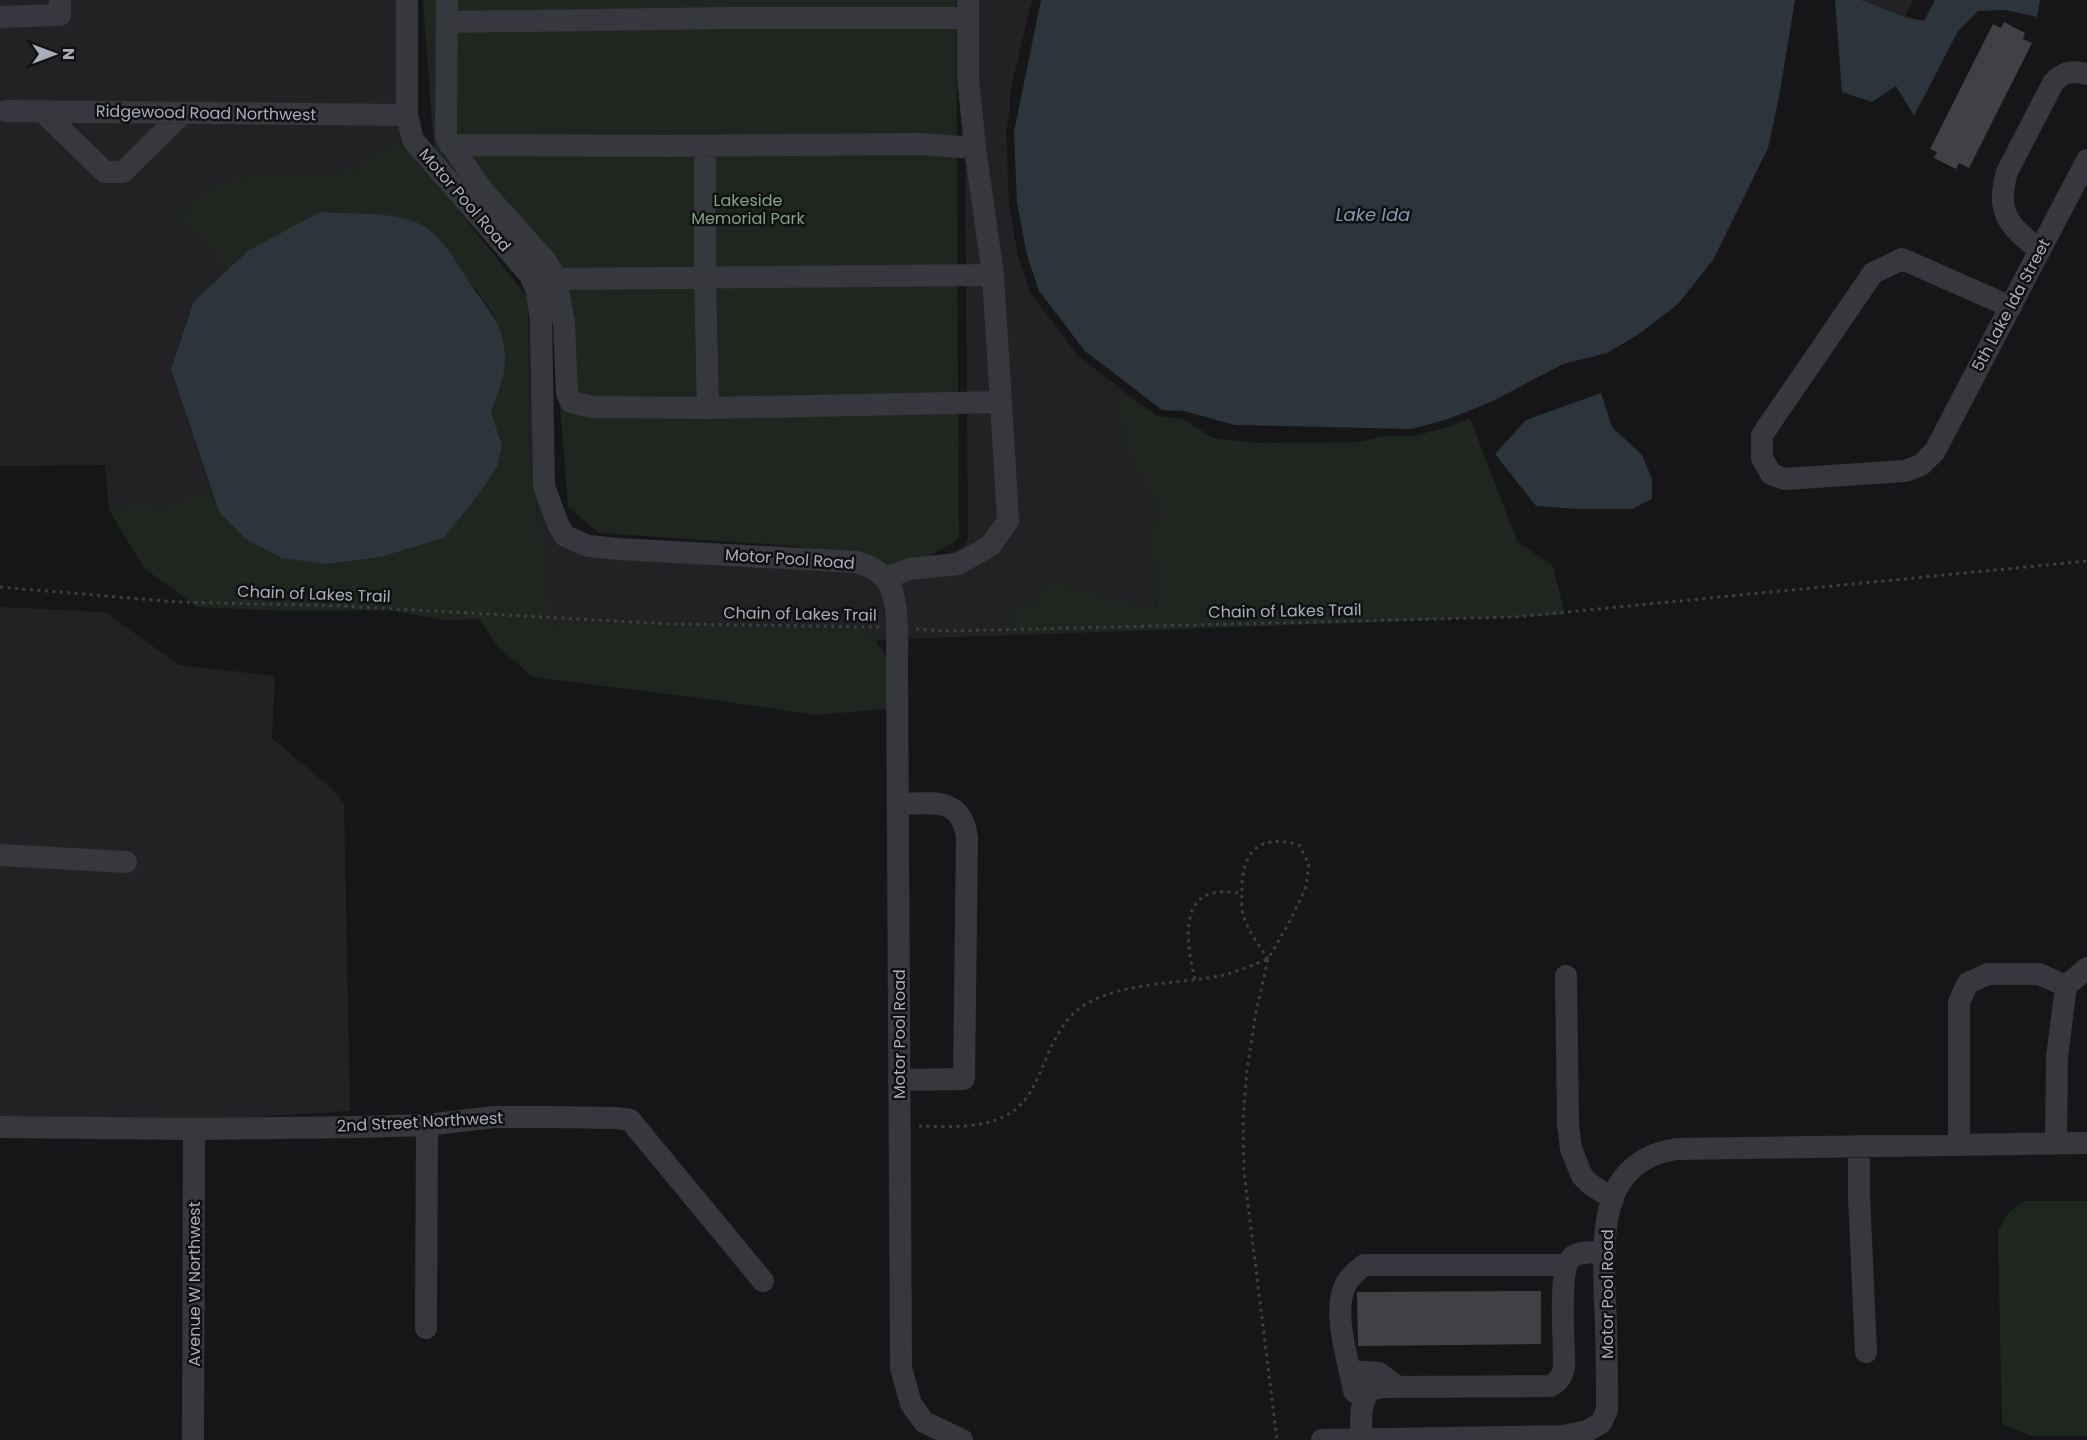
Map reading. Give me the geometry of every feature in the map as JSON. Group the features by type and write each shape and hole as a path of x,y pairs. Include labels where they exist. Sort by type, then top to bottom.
{"street":[{"path":"0,17 60,15 60,0"},
{"name":"Motor Pool Road","path":"407,0 406,115 413,140 530,275 537,291 541,321 544,486 558,525 565,536 588,546 619,549 857,562 871,567 886,578 892,591 897,627 902,1368 911,1404 924,1422 962,1440"},
{"path":"886,578 909,569 958,564 990,546 1008,521 1001,402 993,275 975,148 968,76 968,9 728,18 447,11 446,138 484,192 546,261 556,279 564,324 567,393 571,402 592,407 708,408 1001,402"},
{"path":"2040,249 2022,236 2007,218 2002,206 2007,172 2053,83 2060,75 2070,71 2087,74"},
{"name":"Ridgewood Road Northwest","path":"6,111 406,115"},
{"path":"42,111 105,172 123,172 183,113"},
{"path":"450,145 918,144 975,148"},
{"path":"705,146 708,408"},
{"name":"5th Lake Ida Street","path":"2010,307 1902,260 1873,273 1762,435 1762,458 1770,474 1785,479 1905,471 1921,465 1935,451 2087,160"},
{"path":"556,279 993,275"},
{"path":"898,804 941,804 952,807 965,825 967,837 964,1079 899,1080"},
{"path":"0,855 126,862"},
{"path":"2056,1143 2057,1057 2066,986 2087,968"},
{"path":"1959,1144 1959,1002 1968,983 1988,974 2039,974 2066,986"},
{"path":"1566,976 1568,1124 1571,1149 1582,1176 1613,1199"},
{"name":"2nd Street Northwest","path":"0,1127 194,1129 427,1125 494,1118 630,1120 763,1281"},
{"path":"426,1328 427,1125"},
{"name":"Avenue W Northwest","path":"193,1440 194,1129"},
{"name":"Motor Pool Road","path":"1322,1440 1564,1436 1587,1431 1601,1424 1607,1410 1604,1252 1607,1217 1621,1181 1640,1161 1659,1152 1676,1149 2087,1143"},
{"path":"1858,1146 1858,1196 1866,1353"},
{"path":"1361,1439 1362,1407 1365,1399 1370,1391 1382,1387 1550,1386 1557,1383 1564,1367 1563,1285 1567,1265 1570,1259 1577,1254 1604,1252"},
{"path":"1365,1399 1354,1391 1340,1308 1344,1287 1352,1274 1364,1265 1567,1265"},
{"path":"1350,1371 1379,1373 1398,1387"}],"path":[{"name":"Chain of Lakes Trail","path":"0,587 177,602 343,606 669,624 897,627 957,631 1516,617 2087,561"},
{"path":"1268,959 1243,915 1242,874 1248,858 1256,848 1268,840 1284,840 1299,845 1309,864 1306,887 1268,959 1256,1012 1247,1070 1243,1118 1245,1182 1277,1440"},
{"path":"1195,979 1189,957 1188,934 1190,916 1197,903 1206,895 1218,892 1242,893"},
{"path":"899,1126 961,1127 981,1125 1001,1119 1015,1110 1030,1093 1060,1030 1073,1013 1088,1003 1112,992 1222,975 1268,959"}],"shaded area":[{"path":"0,0 397,0 397,106 0,102"},
{"path":"964,0 1032,0 1010,92 1006,132 1009,204 1018,256 1031,294 1078,356 1130,396 1118,410 1127,432 1132,455 1165,512 1150,532 1161,583 1153,613 1083,593 1060,579 1028,606 1015,610 1015,635 907,639 898,579 906,579 964,546 968,539"},
{"path":"1861,0 1913,0 1905,17"},
{"path":"0,120 399,124 403,140 345,174 312,176 180,214 206,237 227,271 194,301 171,369 212,492 169,506 109,510 105,465 0,466"},
{"path":"529,305 534,486 556,540 854,570 878,584 883,594 887,640 875,641 866,627 550,624 530,454"},
{"path":"0,607 105,612 179,665 275,676 272,738 332,789 344,803 350,1111 221,1119 0,1118"}],"green space":[{"name":"Lakeside Memorial Park","path":"423,0 956,0 959,539 901,573 795,546 599,533 568,507 550,278 434,149"},
{"path":"403,140 528,298 530,454 550,624 866,627 887,658 887,709 815,715 533,677 499,648 479,619 445,620 387,610 290,611 197,607 144,568 109,510 169,506 212,492 219,512 327,564 381,557 444,538 502,445 491,412 505,354 493,313 471,284 377,215 320,212 249,250 227,271 206,237 179,215 212,191 251,174 312,176 345,174"},
{"path":"1130,396 1157,416 1183,419 1213,438 1258,443 1359,442 1383,436 1414,436 1451,426 1470,418 1517,541 1553,566 1565,615 1015,635 1015,610 1028,606 1060,579 1083,593 1154,612 1161,582 1150,532 1165,512 1132,455 1127,432 1118,410"},
{"path":"2025,1201 2087,1201 2087,1436 2031,1436 2002,1424 1998,1231 2009,1212"}],"water":[{"name":"Lake Ida","path":"1041,0 1795,0 1768,148 1713,260 1678,304 1639,334 1607,353 1563,364 1491,402 1448,419 1412,429 1235,425 1184,411 1162,410 1085,351 1039,291 1027,255 1017,203 1014,132"},
{"path":"1835,0 1861,0 1905,17 1924,21 1935,0 2040,0 2037,17 2006,10 1978,11 1958,31 1914,116 1896,86 1872,102 1842,92"},
{"path":"320,212 397,217 418,223 428,229 451,253 493,316 501,333 505,355 503,377 491,412 502,445 497,467 444,538 381,557 327,564 281,558 246,539 219,512 171,369 194,301 249,250"},
{"path":"1601,393 1612,427 1642,455 1652,479 1652,499 1632,509 1536,506 1495,454 1526,420"}],"building":[{"path":"2004,22 2025,33 2023,39 2032,43 1969,168 1959,163 1956,169 1934,158 1937,152 1930,149 1993,24 2001,28"},
{"path":"1541,1291 1541,1344 1358,1346 1357,1292"}]}
